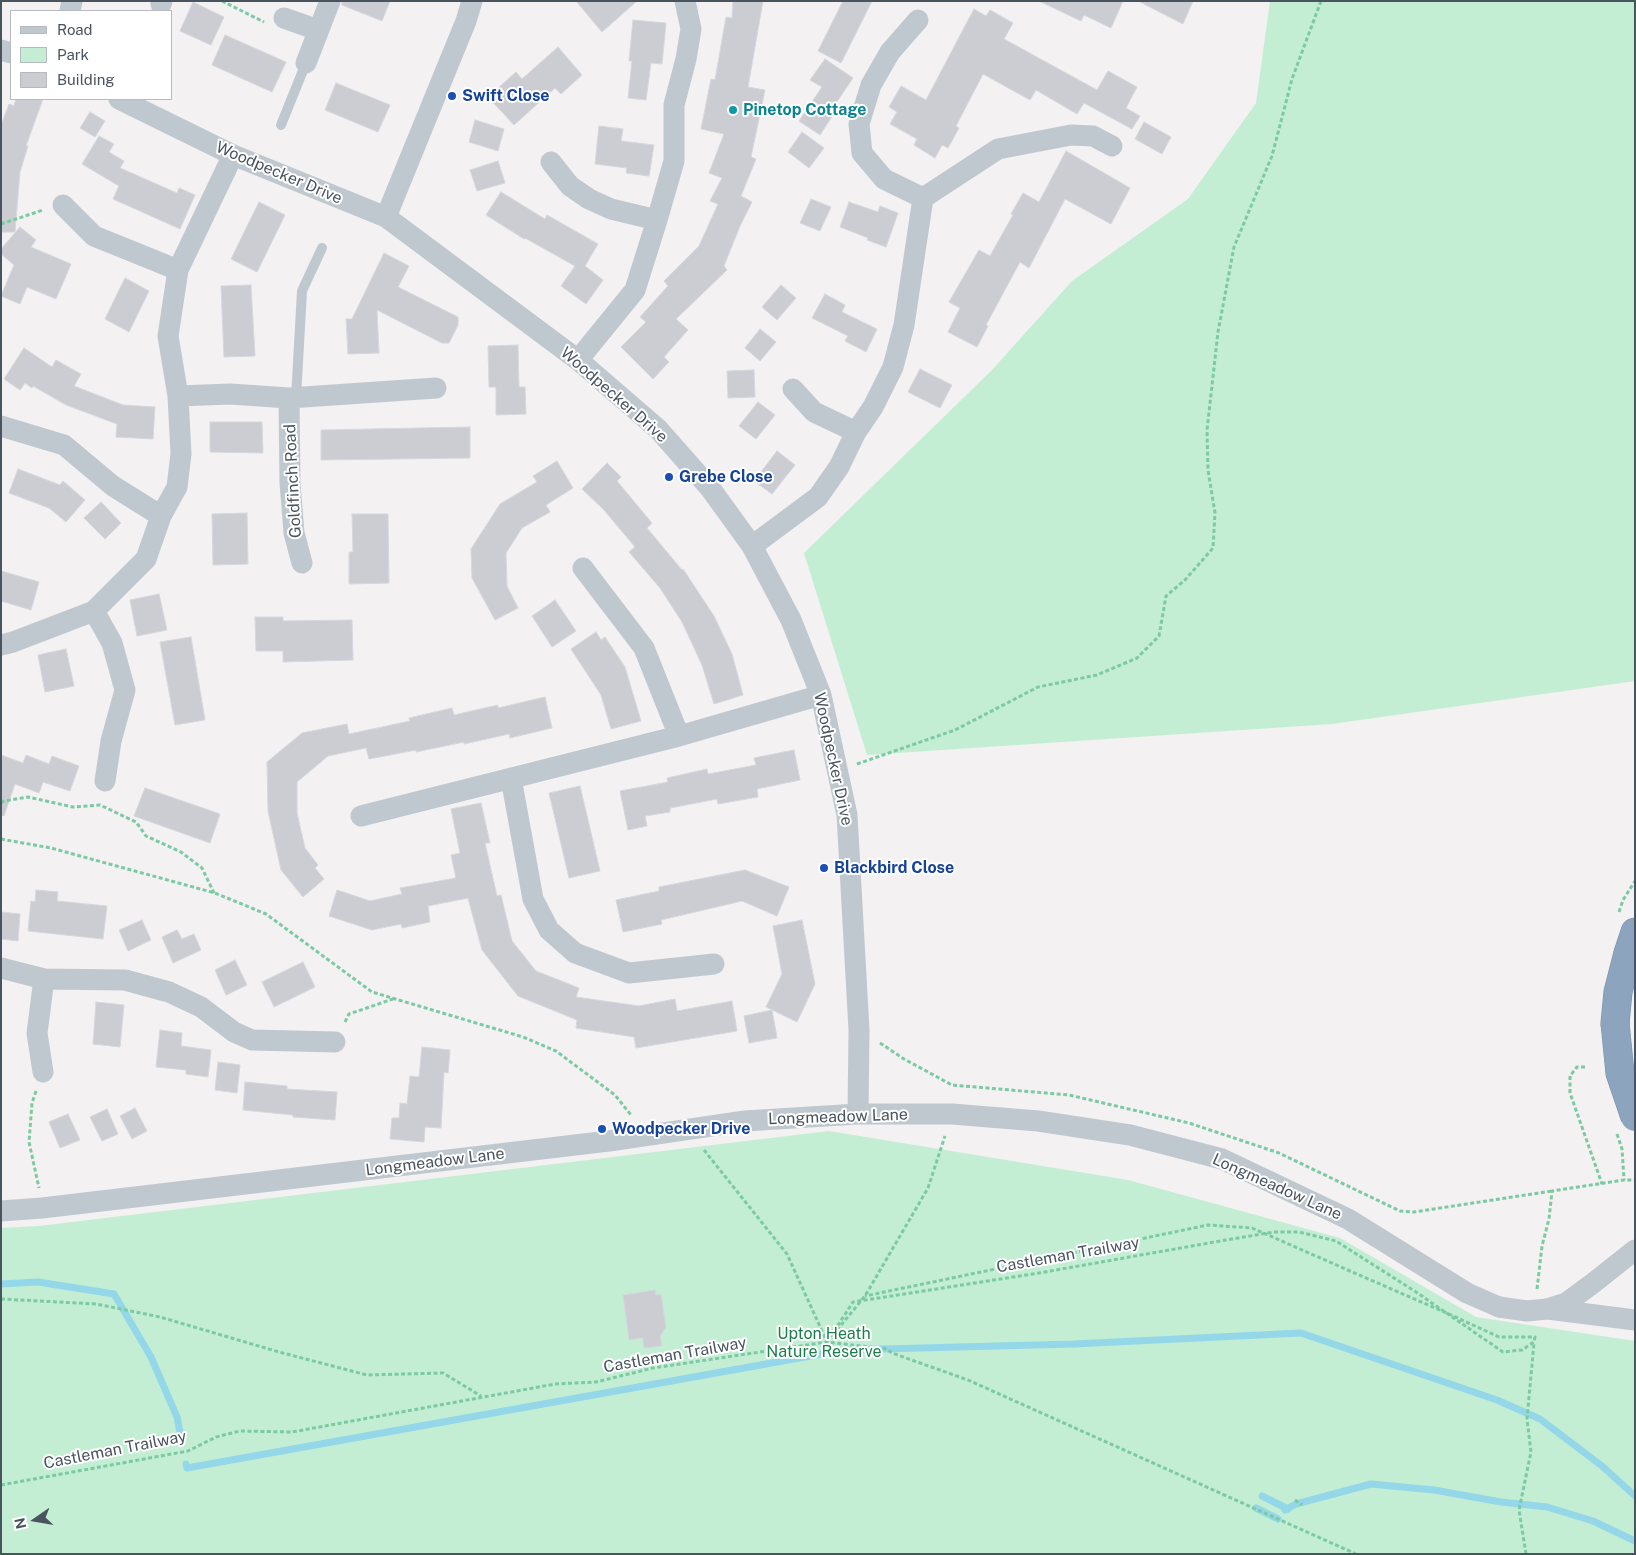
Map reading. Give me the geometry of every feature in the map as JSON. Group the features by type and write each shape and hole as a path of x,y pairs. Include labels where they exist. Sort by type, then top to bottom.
{"highway":[{"path":"1635,932 1618,992 1615,1023 1620,1073 1635,1117"}],"street":[{"path":"306,63 330,1"},
{"path":"386,217 466,21 472,1"},
{"path":"578,360 635,290 674,161 674,105 686,60 691,30 685,1"},
{"path":"284,18 318,30"},
{"path":"918,20 890,52 871,86 859,124 862,152 884,179 923,198"},
{"name":"Woodpecker Drive","path":"121,100 233,155 386,217 578,360 658,429 710,488 752,546 791,620 821,695 847,815 859,1030 858,1114"},
{"path":"752,546 818,497 839,467 856,432 873,407 893,367 904,325 923,198 998,149 1071,135 1093,136 1112,146"},
{"path":"1,645 94,611 146,559 160,516 177,487 181,454 178,396 168,336 178,270 233,155"},
{"path":"551,162 570,186 589,199 611,209 656,220"},
{"path":"63,205 94,236 178,270"},
{"path":"178,396 230,394 293,398 436,388"},
{"path":"793,389 814,412 856,432"},
{"name":"Goldfinch Road","path":"293,398 290,483 294,534 302,563"},
{"path":"1,426 64,445 113,486 160,516"},
{"path":"583,568 644,648 679,736"},
{"path":"94,611 112,643 125,690 111,740 105,780"},
{"path":"361,816 679,736 821,695"},
{"path":"511,778 533,898 549,930 575,953 628,973 714,964"},
{"path":"1,968 44,979 125,980 169,992 201,1007 234,1032 252,1040 335,1042"},
{"path":"43,1072 37,1033 44,979"},
{"name":"Longmeadow Lane","path":"1,1211 42,1208 600,1142 746,1121 858,1114 952,1114 1038,1121 1130,1134 1222,1159 1348,1219 1467,1293 1499,1307 1527,1311 1547,1309 1566,1303 1635,1250"},
{"name":"Longmeadow Lane","path":"1547,1309 1635,1320"}],"lane":[{"path":"281,125 306,63"},
{"path":"293,398 302,291 322,248"}],"path":[{"path":"222,1 272,26 284,18"},
{"path":"838,770 955,730 1038,687 1097,675 1136,658 1159,636 1166,596 1186,580 1213,548 1215,513 1208,470 1207,430 1218,332 1234,247 1272,156 1292,79 1321,1"},
{"path":"1,224 37,211 63,205"},
{"path":"1,803 28,798 73,806 100,805 136,822 146,836 181,852 202,868 215,893"},
{"path":"1,839 51,848 215,893 266,914 372,992 522,1037 556,1051 615,1095 647,1135"},
{"path":"335,1042 348,1014 394,998"},
{"path":"1585,1067 1577,1067 1570,1076 1570,1094 1602,1184"},
{"path":"42,1208 29,1142 32,1103 43,1072"},
{"path":"827,1342 865,1296 928,1188 952,1114"},
{"path":"688,1130 787,1254 827,1342"},
{"path":"1537,1290 1542,1246 1549,1219 1552,1190 1635,1180"},
{"path":"865,1296 1208,1225 1252,1228 1499,1337 1535,1337 1527,1419 1531,1452 1518,1510 1526,1554"},
{"name":"Castleman Trailway","path":"1,1485 188,1451 216,1437 240,1431 292,1432 481,1396 555,1384 596,1382 653,1368 827,1342 853,1302 1039,1274 1274,1232 1299,1232 1336,1241 1503,1352 1522,1350 1534,1342"},
{"path":"1,1299 96,1304 141,1313 367,1375 443,1372 481,1396"},
{"path":"827,1342 887,1349 892,1353 968,1380 1356,1554"},
{"path":"1295,1500 1302,1505"}],"green space":[{"path":"1270,1 1635,1 1635,681 1332,724 867,755 804,553 992,370 1072,281 1188,199 1256,103"},
{"name":"Upton Heath Nature Reserve","path":"829,1131 1128,1180 1340,1238 1476,1317 1635,1341 1635,1554 1,1554 1,1228 39,1226"}],"building":[{"path":"342,1 390,1 382,21 342,5"},
{"path":"576,1 637,1 602,32"},
{"path":"733,1 763,1 748,87 765,90 751,157 756,159 741,196 752,202 724,266 727,270 676,319 688,330 664,357 669,362 653,379 621,347 646,322 640,317 668,286 664,281 699,246 718,204 710,201 722,178 709,173 724,134 701,129 711,79 715,80 726,17 732,18"},
{"path":"843,1 872,1 841,63 818,51"},
{"path":"1039,1 1123,1 1111,28 1084,15 1081,21"},
{"path":"1138,1 1193,1 1183,24"},
{"path":"193,2 224,17 211,45 180,31"},
{"path":"974,9 986,16 990,10 1013,23 1004,39 1097,90 1108,71 1137,87 1126,108 1140,116 1132,129 1084,103 1077,114 1036,90 1030,100 983,74 956,126 959,128 948,148 942,145 935,158 914,145 917,139 890,124 897,112 889,107 901,86 926,100"},
{"path":"633,20 666,23 662,64 651,63 646,100 628,98 632,61 629,61"},
{"path":"225,35 286,62 272,92 212,65"},
{"path":"558,47 582,75 561,94 555,88 514,125 488,97 516,72 522,79"},
{"path":"825,59 853,78 830,112 833,115 820,135 799,121 822,87 810,80"},
{"path":"336,83 390,105 378,132 325,110"},
{"path":"16,100 43,100 26,146 28,146 20,172 15,232 1,232 1,125 9,104 14,106"},
{"path":"90,112 105,121 95,137 80,128"},
{"path":"475,120 504,129 498,151 469,142"},
{"path":"1144,122 1171,137 1162,154 1135,139"},
{"path":"599,126 623,129 621,141 654,145 649,176 626,173 627,168 595,164"},
{"path":"802,132 824,148 809,168 788,152"},
{"path":"99,136 114,144 109,152 124,161 120,168 177,193 179,188 195,195 180,229 113,199 119,186 82,164"},
{"path":"1066,151 1130,188 1111,224 1065,199 1029,268 1020,262 986,325 988,326 977,347 948,332 960,308 949,302 979,250 990,256 1023,193 1039,202"},
{"path":"498,161 505,183 477,191 470,170"},
{"path":"501,192 545,219 547,215 598,244 585,266 603,280 586,304 561,286 575,266 524,239 486,215"},
{"path":"811,199 831,207 820,231 800,223"},
{"path":"259,202 285,215 257,272 231,259"},
{"path":"849,202 878,212 880,206 898,213 886,247 840,227"},
{"path":"20,227 36,240 31,247 71,264 56,299 27,287 20,304 1,296 14,265 1,254 1,249"},
{"path":"384,253 409,266 398,287 458,317 458,325 449,343 442,343 377,310 379,353 348,354 346,319 352,319"},
{"path":"125,278 149,291 129,332 105,319"},
{"path":"251,285 255,356 224,357 221,286"},
{"path":"781,285 796,298 777,320 762,307"},
{"path":"825,294 845,305 842,312 877,329 866,352 845,341 848,336 812,318"},
{"path":"760,329 776,342 760,361 745,348"},
{"path":"518,345 519,387 525,387 526,414 496,415 496,387 489,387 488,346"},
{"path":"24,348 52,367 56,360 81,374 74,386 123,405 155,407 153,439 116,437 117,424 66,405 25,383 20,390 4,379"},
{"path":"920,369 952,385 940,408 908,392"},
{"path":"754,370 755,397 728,398 727,371"},
{"path":"758,402 775,415 756,439 739,426"},
{"path":"210,422 262,422 263,453 210,452"},
{"path":"470,427 470,458 321,460 321,430"},
{"path":"777,451 795,465 772,494 754,481"},
{"path":"557,461 573,488 546,505 550,512 522,528 506,553 507,586 518,608 495,620 472,578 471,549 500,504 537,482 533,476"},
{"path":"607,463 621,477 617,481 652,523 647,528 683,569 714,616 732,654 743,695 714,704 702,665 682,622 660,588 629,552 635,547 604,510 582,489"},
{"path":"18,469 60,485 63,481 85,500 66,522 49,508 9,493"},
{"path":"101,502 121,523 105,539 84,518"},
{"path":"247,513 248,564 213,565 212,514"},
{"path":"352,514 388,514 389,583 349,584 349,552 353,552"},
{"path":"1,571 39,582 31,610 1,601"},
{"path":"159,594 167,630 137,636 130,600"},
{"path":"555,600 576,631 552,647 532,616"},
{"path":"255,617 283,617 283,621 352,620 353,660 283,662 283,651 256,651"},
{"path":"596,632 601,640 605,637 625,667 641,721 611,729 601,695 571,649"},
{"path":"191,637 205,720 175,725 160,642"},
{"path":"66,649 74,686 45,692 38,655"},
{"path":"545,697 552,728 510,738 509,734 464,744 464,742 369,759 366,748 328,756 297,782 297,813 305,848 318,865 315,868 324,879 303,897 281,870 268,811 267,762 302,733 347,724 349,734 410,721 409,718 452,708 454,715 498,705 498,708"},
{"path":"794,750 800,780 757,789 758,797 718,804 717,799 670,808 670,812 645,816 647,826 628,830 620,791 668,782 667,778 707,769 708,774 756,765 754,758"},
{"path":"1,755 23,763 26,755 49,764 52,756 79,766 70,791 43,782 39,793 15,784 4,816 1,815"},
{"path":"580,786 600,871 569,878 549,793"},
{"path":"145,788 220,814 210,843 134,816"},
{"path":"481,803 490,843 485,843 497,896 501,895 512,941 536,971 579,988 576,997 639,1006 675,999 677,1011 732,1001 737,1031 636,1048 634,1037 576,1028 577,1020 518,996 482,950 468,898 428,906 430,922 402,928 401,924 372,930 329,916 337,890 370,901 402,894 400,888 456,878 451,855 460,853 451,809"},
{"path":"745,870 789,887 777,916 742,901 661,920 662,924 623,932 616,900 659,891 659,887"},
{"path":"36,890 58,892 57,901 107,906 103,939 28,931 31,901 35,902"},
{"path":"1,912 20,914 18,941 1,939"},
{"path":"142,920 151,940 128,951 119,930"},
{"path":"802,920 815,984 797,1022 766,1007 782,974 773,926"},
{"path":"177,930 182,939 194,934 201,950 173,963 162,937"},
{"path":"235,960 247,985 226,995 215,970"},
{"path":"303,962 315,987 274,1007 262,982"},
{"path":"96,1002 124,1005 120,1047 93,1044"},
{"path":"772,1010 777,1038 749,1043 744,1016"},
{"path":"160,1030 182,1033 181,1046 211,1050 208,1077 186,1074 186,1070 156,1067"},
{"path":"422,1047 450,1050 448,1073 444,1072 441,1128 425,1127 424,1142 390,1139 392,1118 399,1118 400,1103 407,1104 410,1076 419,1077"},
{"path":"218,1062 240,1065 237,1093 215,1090"},
{"path":"245,1082 287,1086 287,1089 337,1092 335,1120 293,1117 293,1115 243,1110"},
{"path":"135,1108 147,1131 132,1139 120,1116"},
{"path":"107,1109 118,1134 102,1141 90,1117"},
{"path":"68,1114 80,1140 60,1148 49,1122"},
{"path":"655,1290 656,1295 661,1294 666,1327 660,1336 662,1346 644,1348 643,1338 629,1340 623,1295"}],"waterway":[{"path":"1,1284 38,1282 114,1294 151,1357 177,1417 181,1437"},
{"path":"186,1464 187,1468 844,1350 1074,1344 1301,1333 1497,1400 1540,1419 1602,1466 1635,1496"},
{"path":"1285,1510 1296,1504 1371,1484 1434,1490 1501,1502 1547,1507 1593,1521 1635,1541"},
{"path":"1262,1496 1288,1509"},
{"path":"1256,1508 1278,1519"}],"place":[{"name":"Swift Close","path":"452,96"},
{"name":"Pinetop Cottage","path":"733,110"},
{"name":"Grebe Close","path":"669,477"},
{"name":"Blackbird Close","path":"824,868"},
{"name":"Woodpecker Drive","path":"602,1129"}]}
